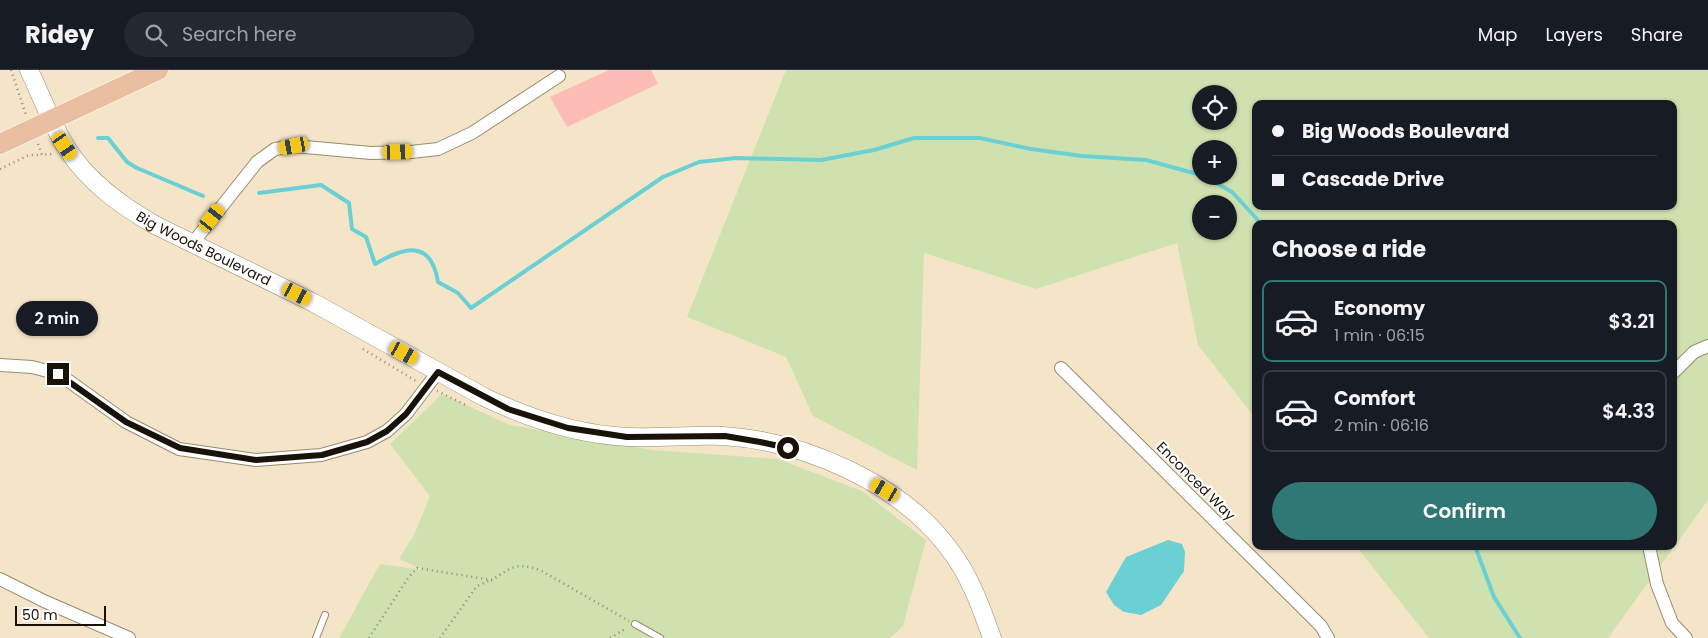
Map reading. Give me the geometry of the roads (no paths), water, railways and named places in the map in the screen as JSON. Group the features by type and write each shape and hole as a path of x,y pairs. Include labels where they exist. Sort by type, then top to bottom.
{"main road":[{"path":"0,144 158,70"}],"street":[{"name":"Big Woods Boulevard","path":"29,70 65,146 91,178 111,196 147,220 314,303 508,409 568,428 627,437 725,436 760,442 817,457 862,477 903,502 921,517 950,549 969,579 992,638"},
{"path":"192,244 257,162 275,150 294,146 371,153 411,152 438,148 472,133 559,76"},
{"path":"1677,369 1694,352 1708,346"},
{"path":"0,365 32,367 58,374 126,422 180,448 256,460 322,455 367,442 387,431 406,414 438,372"},
{"name":"Enconced Way","path":"1061,368 1321,626 1328,638"},
{"path":"1650,550 1657,584 1672,623 1686,638"},
{"path":"0,579 46,602 129,638"}],"lane":[{"path":"316,638 325,614"},
{"path":"635,624 660,638"}],"water":[{"path":"1168,540 1182,544 1185,552 1184,571 1161,605 1141,615 1124,612 1114,605 1106,592 1126,557"}],"waterway":[{"path":"98,138 108,138 127,162 137,168 203,196"},
{"path":"259,193 321,185 349,203 352,229 366,237 375,264 406,251 415,250 423,253 434,268 438,282 458,293 471,308 663,177 699,162 736,158 821,160 874,150 914,138 980,138 1031,149 1082,156 1146,160 1192,173"},
{"path":"1220,185 1232,192 1257,220"},
{"path":"1476,550 1494,597 1520,638"}]}
